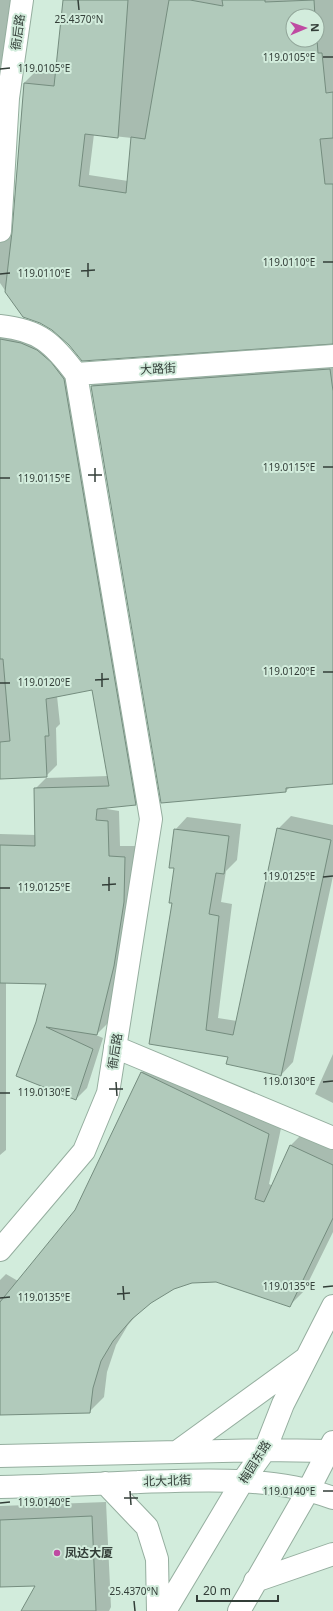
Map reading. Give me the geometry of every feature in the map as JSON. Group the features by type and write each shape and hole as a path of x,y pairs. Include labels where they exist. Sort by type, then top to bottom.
{"main road":[{"name":"衙后路","path":"0,231 4,98 22,0"},
{"path":"0,326 21,328 49,342 76,374"},
{"name":"大路街","path":"76,374 333,356"},
{"name":"衙后路","path":"0,1250 84,1151 108,1093 151,819 76,374"},
{"path":"115,1047 333,1138"},
{"name":"梅园东路","path":"165,1611 242,1482 265,1450 284,1404 333,1306"},
{"path":"177,1452 309,1356"},
{"path":"0,1456 331,1449 239,1611"},
{"name":"北大北街","path":"0,1487 190,1480 242,1482 309,1489 333,1498"},
{"path":"105,1483 147,1527 157,1559 158,1611"},
{"path":"255,1581 333,1554"}],"building":[{"path":"63,0 128,0 118,138 85,134 79,186 126,193 131,137 145,139 169,0 190,0 223,6 222,0 265,0 265,2 314,0 314,8 285,8 285,48 318,48 318,53 322,53 326,93 333,92 333,138 320,139 325,184 333,184 333,344 82,361 69,345 52,330 40,323 23,317 5,292 12,232 24,83 54,86"},
{"path":"0,339 21,343 37,350 51,362 64,379 136,805 97,809 96,820 108,821 109,856 125,857 124,902 114,966 97,1035 46,1027 93,1049 76,1100 16,1076 36,1022 46,984 0,983 0,845 35,846 34,788 109,786 92,690 46,699 49,736 45,736 47,777 0,779 0,742 10,741 3,659 0,659"},
{"path":"330,369 333,391 333,784 286,788 286,792 161,803 91,386"},
{"path":"277,828 331,840 281,1076 226,1064 228,1057 149,1044 172,903 169,903 174,868 169,868 174,829 229,836 224,874 216,873 209,914 219,916 206,1030 233,1035"},
{"path":"141,1072 269,1134 255,1199 264,1202 290,1145 333,1165 333,1218 290,1307 216,1282 192,1283 174,1289 151,1303 132,1319 113,1341 101,1361 93,1388 90,1413 0,1415 0,1302 75,1210"},
{"name":"凤达大厦","path":"92,1516 96,1611 21,1611 35,1586 0,1587 0,1520"}],"place":[{"name":"凤达大厦","path":"57,1553"}]}
